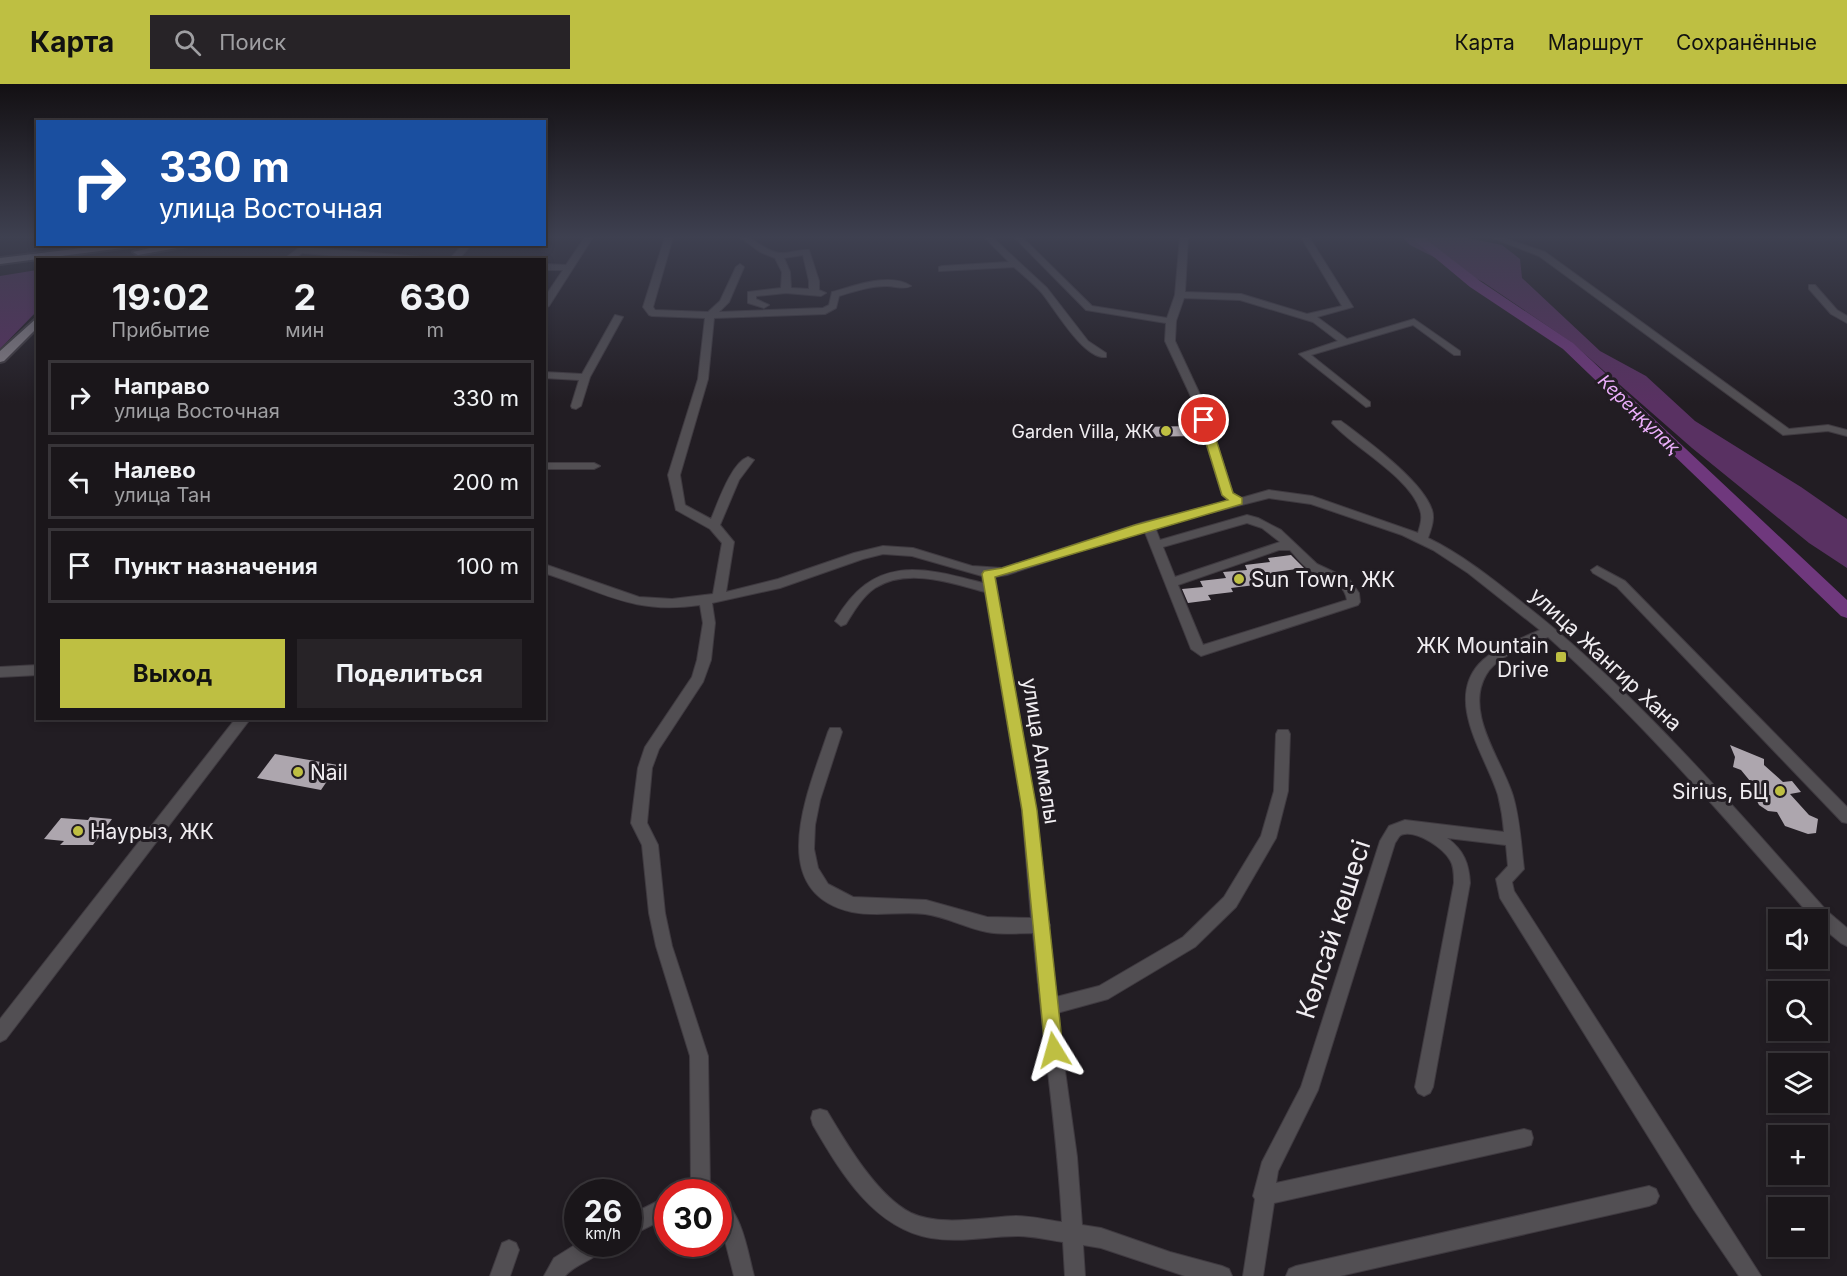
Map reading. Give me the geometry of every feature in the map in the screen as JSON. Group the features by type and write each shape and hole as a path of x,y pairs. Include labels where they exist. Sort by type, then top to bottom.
{"main road":[{"path":"0,358 36,322"}],"street":[{"path":"653,293 648,311 673,315 825,311 833,306 835,294"},
{"path":"699,1179 699,1056 664,946 657,913 650,845 639,823 645,768 652,747 698,678 704,660 712,597 728,542 714,526 680,507 674,483 703,379 710,315 724,302 728,293"},
{"path":"763,293 751,294 751,301 764,305"},
{"path":"821,293 840,293"},
{"path":"1046,293 1085,343 1103,355"},
{"path":"1074,293 1089,308 1171,321"},
{"path":"1307,317 1348,307 1339,293"},
{"path":"1595,293 1786,433 1828,428 1847,433"},
{"path":"1817,293 1834,312 1847,320"},
{"path":"1238,501 1228,495 1198,401 1172,349 1171,321 1180,295 1241,297 1316,320 1345,342"},
{"path":"576,406 585,377 618,317"},
{"path":"1366,404 1304,354 1414,322 1457,353"},
{"path":"546,375 585,377"},
{"path":"1337,423 1384,462 1418,497 1427,514 1422,539"},
{"path":"714,526 734,479 748,460"},
{"path":"546,466 594,466"},
{"name":"улица Жангир Хана","path":"1238,501 1280,494 1337,507 1422,539 1472,570 1550,631 1643,719 1821,916 1847,938"},
{"path":"546,569 641,602 667,603 712,597 798,578 883,550 911,553 962,570 988,574 1018,568 1148,525 1238,501"},
{"path":"1148,525 1171,583 1198,649 1202,651 1354,602 1349,585 1339,577 1312,566 1293,546 1257,520 1247,519 1156,545"},
{"path":"1171,583 1278,546 1293,546"},
{"path":"1598,570 1621,584 1847,818"},
{"path":"842,621 851,602 872,583 895,574 931,574 991,589"},
{"name":"улица Алмалы","path":"988,574 1029,810 1042,925 1048,1007 1068,1157 1075,1276"},
{"path":"1550,631 1491,661 1480,671 1472,690 1476,719 1505,796 1516,869 1504,879 1506,893 1701,1203 1751,1276"},
{"path":"0,672 36,670"},
{"path":"0,1033 242,720"},
{"path":"835,732 808,817 805,844 815,882 845,902 926,907 995,926 1042,925"},
{"path":"1048,1007 1102,993 1189,942 1230,902 1268,838 1281,790 1283,734"},
{"name":"Көлсай көшесі","path":"1253,1276 1263,1196 1269,1169 1309,1090 1388,841 1394,831 1405,827 1418,828"},
{"path":"1418,828 1512,839"},
{"path":"1418,828 1456,854 1462,867 1462,884 1424,1087"},
{"path":"820,1118 846,1162 878,1199 906,1221 943,1229 966,1230 1019,1226 1101,1238 1170,1262 1222,1276"},
{"path":"1263,1196 1524,1138"},
{"path":"1296,1276 1650,1196"},
{"path":"732,1229 744,1276"},
{"path":"500,1276 509,1250"},
{"path":"554,1276 557,1269 571,1257"}],"shaded area":[{"path":"0,293 36,293 36,312 0,349"},
{"path":"1499,293 1538,293 1600,351 1646,376 1695,421 1801,487 1847,519 1847,568 1809,543 1692,448 1571,342"}],"building":[{"name":"Garden Villa, ЖК","path":"1194,426 1197,436 1139,437 1136,427"},
{"name":"Sun Town, ЖК","path":"1291,555 1304,568 1275,572 1278,576 1253,579 1255,585 1231,588 1233,592 1208,595 1211,600 1188,603 1182,589 1203,587 1200,581 1226,578 1223,572 1247,570 1245,565 1270,562 1268,558"},
{"name":"Sirius, БЦ","path":"1730,745 1764,759 1764,765 1783,782 1792,781 1801,792 1790,794 1809,815 1818,819 1816,833 1808,834 1785,826 1777,812 1768,811 1759,805 1754,795 1759,784 1750,781 1741,770 1733,767 1735,757"},
{"name":"Nail","path":"275,754 338,765 321,790 257,778"},
{"name":"Наурыз, ЖК","path":"90,817 112,819 93,845 60,845 64,841 44,839 61,818 88,820"}],"waterway":[{"name":"Кереңқұлақ","path":"1488,293 1568,346 1847,611"}],"place":[{"name":"Garden Villa, ЖК","path":"1166,431"},
{"name":"Sun Town, ЖК","path":"1239,579"},
{"name":"ЖК Mountain Drive","path":"1561,657"},
{"name":"Nail","path":"298,772"},
{"name":"Sirius, БЦ","path":"1780,791"},
{"name":"Наурыз, ЖК","path":"78,831"}],"route":[{"path":"1054,1050 1029,810 988,574 1003,572 1139,528 1238,501 1228,495 1204,420"}]}
